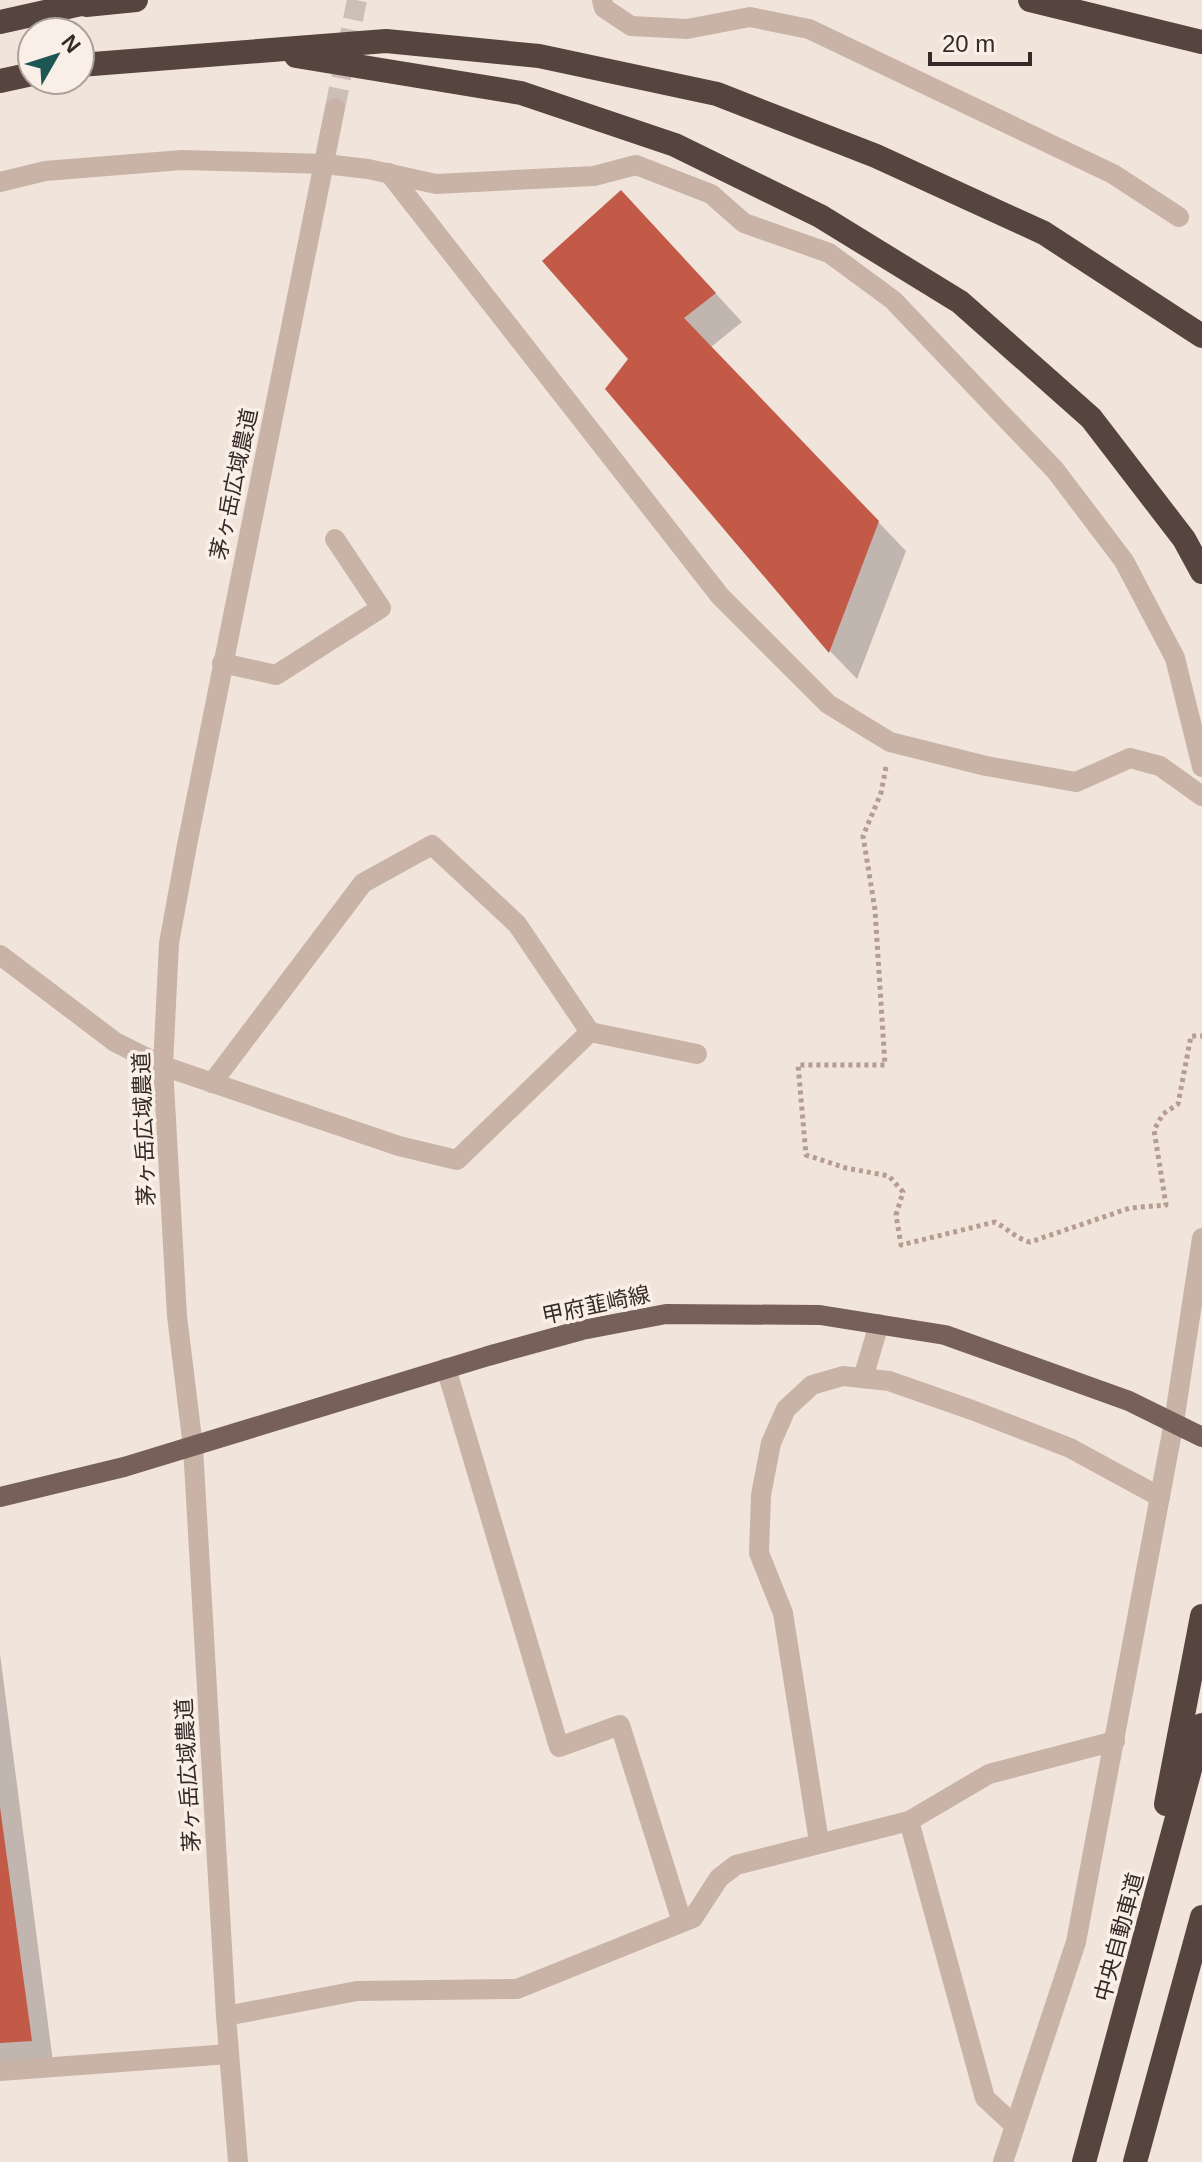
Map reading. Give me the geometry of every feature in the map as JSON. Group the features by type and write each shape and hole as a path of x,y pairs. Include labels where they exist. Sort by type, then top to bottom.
{"highway":[{"path":"0,22 99,0"},
{"path":"67,7 136,0"},
{"path":"1030,0 1202,42"},
{"path":"96,64 386,41 539,56 717,94 876,156 1044,233 1202,336"},
{"path":"256,50 521,93 675,145 820,216 960,302 1091,418 1184,539 1202,572"},
{"path":"1125,2015 1202,1616"},
{"name":"中央自動車道","path":"1084,2162 1202,1725"},
{"path":"1135,2162 1202,1917"}],"main road":[{"name":"甲府韮崎線","path":"0,1497 124,1467 446,1368 582,1330 666,1314 820,1315 945,1335 1129,1401 1198,1435"}],"street":[{"path":"602,0 604,8 631,26 687,29 750,17 809,29 1113,174 1179,217"},
{"name":"茅ヶ岳広域農道","path":"238,2162 226,2016 193,1447 177,1316 163,1066 169,943 222,663 335,108"},
{"path":"0,182 45,171 182,160 325,164 389,173 436,184 594,176 636,165 711,194 744,223 829,253 893,300 1055,470 1124,561 1175,658 1202,767"},
{"path":"389,173 720,596 828,704 890,742 986,766 1076,782 1130,758 1160,766 1202,796"},
{"path":"222,663 276,675 381,608 335,539"},
{"path":"212,1083 363,883 432,845 517,924 590,1032 697,1054"},
{"path":"0,955 115,1042 163,1066 399,1146 457,1160 590,1032"},
{"path":"1003,2162 1076,1942 1174,1422 1202,1238"},
{"path":"863,1378 879,1324"},
{"path":"446,1368 559,1747 620,1725 682,1922"},
{"path":"819,1842 783,1613 759,1553 761,1495 771,1443 786,1409 812,1385 843,1376 889,1381 1056,1442 1160,1497"},
{"path":"226,2016 357,1991 517,1989 693,1918 719,1878 736,1865 909,1821 989,1774 1115,1741"},
{"path":"909,1821 985,2098 1014,2125"},
{"path":"0,2071 229,2054"}],"path":[{"path":"890,742 881,793 863,836 875,910 885,1065 798,1065 806,1155 846,1168 889,1176 903,1192 896,1215 901,1245 995,1222 1012,1231 1020,1240 1030,1242 1130,1208 1166,1205 1154,1130 1163,1114 1178,1104 1191,1036 1202,1036"}],"building":[{"path":"621,190 716,293 684,318 879,521 829,653 605,389 628,359 542,261"},
{"path":"0,1807 32,2041 0,2043"}],"tunnel":[{"path":"335,108 357,0"}]}
